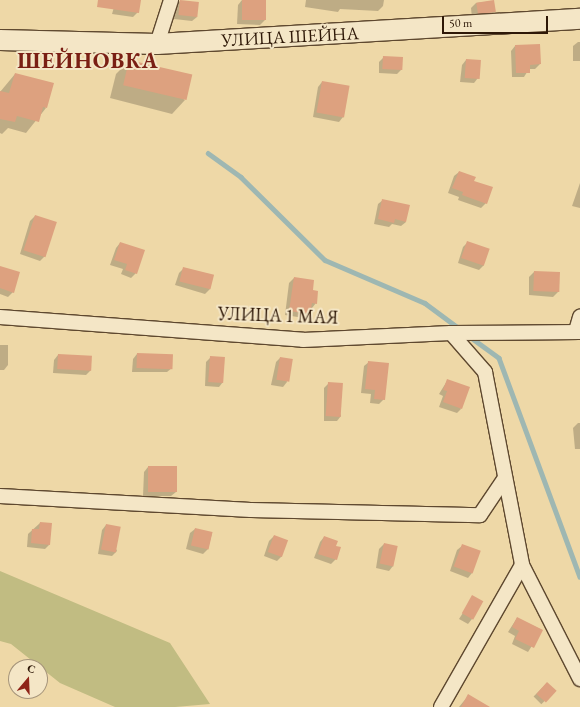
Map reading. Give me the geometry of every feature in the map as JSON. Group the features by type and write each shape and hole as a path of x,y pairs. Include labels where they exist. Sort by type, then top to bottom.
{"street":[{"path":"157,44 171,0"},
{"name":"УЛИЦА ШЕЙНА","path":"0,40 157,44 580,19"},
{"name":"УЛИЦА 1 МАЯ","path":"0,316 303,340 451,333 578,331"},
{"path":"578,331 580,317"},
{"path":"451,333 485,372 522,565 580,679"},
{"path":"0,496 251,510 480,515 505,478"},
{"path":"441,707 522,565"}],"shaded area":[{"path":"0,571 170,643 210,704 175,707 115,707 60,683 48,673 48,659 30,659 11,644 0,641"}],"building":[{"path":"98,0 141,0 139,13 97,7"},
{"path":"180,0 199,2 197,17 178,15"},
{"path":"242,0 266,0 266,20 242,20"},
{"path":"494,0 496,12 478,15 476,3"},
{"path":"540,44 541,64 530,65 530,73 516,73 515,45"},
{"path":"383,56 403,57 402,70 382,69"},
{"path":"466,59 481,60 480,79 465,78"},
{"path":"129,60 192,75 186,100 123,85"},
{"path":"15,73 54,83 47,108 43,107 39,122 17,116 15,122 0,119 0,91 9,93"},
{"path":"322,81 350,86 344,117 316,113"},
{"path":"459,171 476,177 474,181 493,187 487,204 462,195 463,192 452,188"},
{"path":"382,199 410,205 406,222 395,219 394,223 378,219"},
{"path":"35,215 57,222 45,257 24,250"},
{"path":"467,241 490,249 484,266 461,258"},
{"path":"120,242 145,250 137,274 125,270 127,264 114,260"},
{"path":"0,266 20,272 14,293 0,288"},
{"path":"183,267 214,275 210,289 179,282"},
{"path":"534,271 560,272 559,292 533,291"},
{"path":"294,277 314,280 313,290 318,291 317,304 312,303 310,314 289,311"},
{"path":"137,353 173,354 172,369 136,368"},
{"path":"58,354 92,356 91,371 57,369"},
{"path":"210,356 225,357 223,383 208,382"},
{"path":"280,357 293,359 289,382 276,380"},
{"path":"368,361 389,363 385,400 374,399 375,390 365,389"},
{"path":"447,379 470,387 462,409 443,402 447,391 443,390"},
{"path":"328,382 343,383 341,417 326,416"},
{"path":"148,466 177,466 177,492 148,492"},
{"path":"40,522 52,523 50,545 31,543 32,529 39,529"},
{"path":"106,524 121,527 116,552 101,550"},
{"path":"195,528 213,532 208,550 191,546"},
{"path":"274,535 288,540 282,557 268,552"},
{"path":"324,536 338,541 336,546 341,547 337,560 318,554"},
{"path":"384,543 398,546 393,566 380,564"},
{"path":"462,544 481,551 473,573 454,567"},
{"path":"472,595 483,601 473,620 462,613"},
{"path":"517,617 543,630 534,648 515,639 519,631 512,627"},
{"path":"547,682 557,691 546,703 536,694"},
{"path":"468,694 490,707 461,707"}],"waterway":[{"path":"208,153 241,177 325,260 425,303 460,329"},
{"path":"469,336 499,358 580,577"}],"district":[{"name":"ШЕЙНОВКА","path":"88,61"}]}
